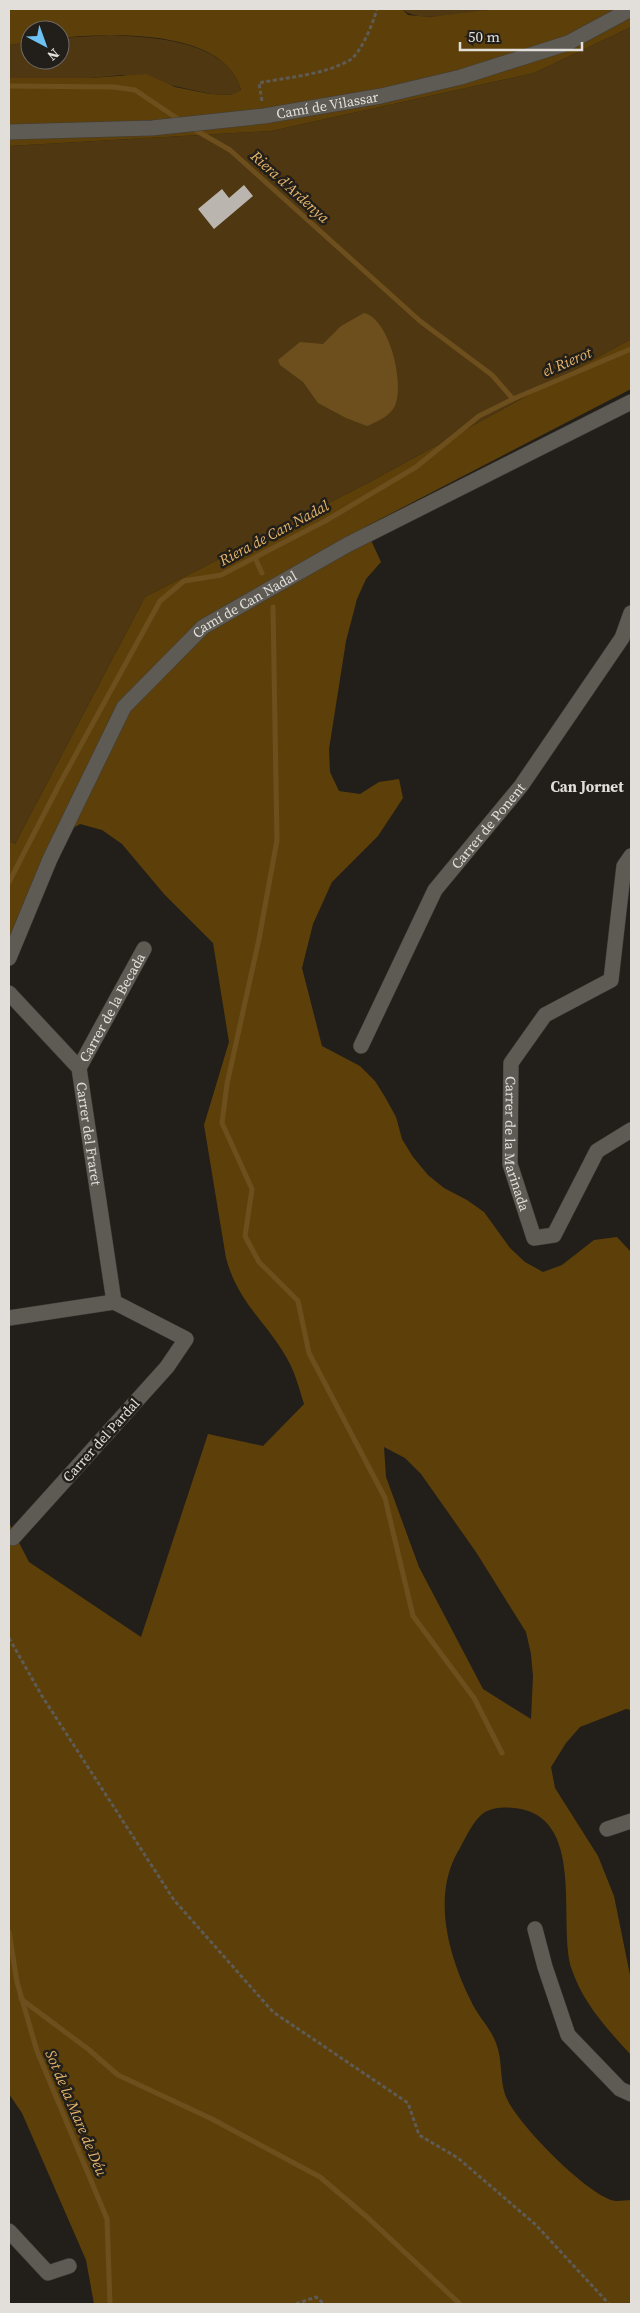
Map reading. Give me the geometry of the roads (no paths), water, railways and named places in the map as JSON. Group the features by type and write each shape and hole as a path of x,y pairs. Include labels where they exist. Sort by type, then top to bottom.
{"street":[{"name":"Camí de Vilassar","path":"9,132 152,128 264,116 381,96 461,77 568,43 631,10"},
{"name":"Camí de Can Nadal","path":"9,958 50,859 124,708 203,627 347,545 631,402"},
{"name":"Carrer de Ponent","path":"361,1046 434,890 521,786 622,638 631,613"},
{"name":"Carrer de la Marinada","path":"631,856 624,866 611,980 544,1015 511,1063 510,1164 534,1238 554,1235 598,1151 631,1130"},
{"name":"Carrer de la Becada","path":"79,1068 144,949"},
{"name":"Carrer del Fraret","path":"9,993 79,1068 114,1302"},
{"path":"9,1318 114,1302"},
{"name":"Carrer del Pardal","path":"13,1538 167,1367 186,1339 114,1302"},
{"path":"607,1829 631,1821"},
{"path":"535,1929 544,1967 568,2035 620,2089 631,2094"},
{"path":"9,2231 48,2273 69,2266"}],"waterway":[{"name":"Riera d'Ardenya","path":"9,86 114,87 135,90 181,121"},
{"name":"Riera d'Ardenya","path":"190,127 230,150 420,321 492,375 513,399"},
{"name":"Riera de Can Nadal","path":"9,882 59,785 160,601 184,581 221,575 327,520 416,467 479,416 513,399 631,349"},
{"path":"255,558 262,573"},
{"path":"273,607 277,840 259,939 227,1084 222,1123 252,1189 245,1236 259,1262 298,1301 309,1353 385,1498 413,1616 474,1698 502,1753"},
{"name":"Sot de la Mare de Déu","path":"9,1932 17,1982 37,2051 107,2219 110,2304"},
{"path":"21,1999 88,2049 118,2075 212,2119 320,2177 367,2217 460,2304"}],"district":[{"name":"Can Jornet","path":"587,787"}],"water label":[{"name":"el Rierot","path":"567,362"}]}
